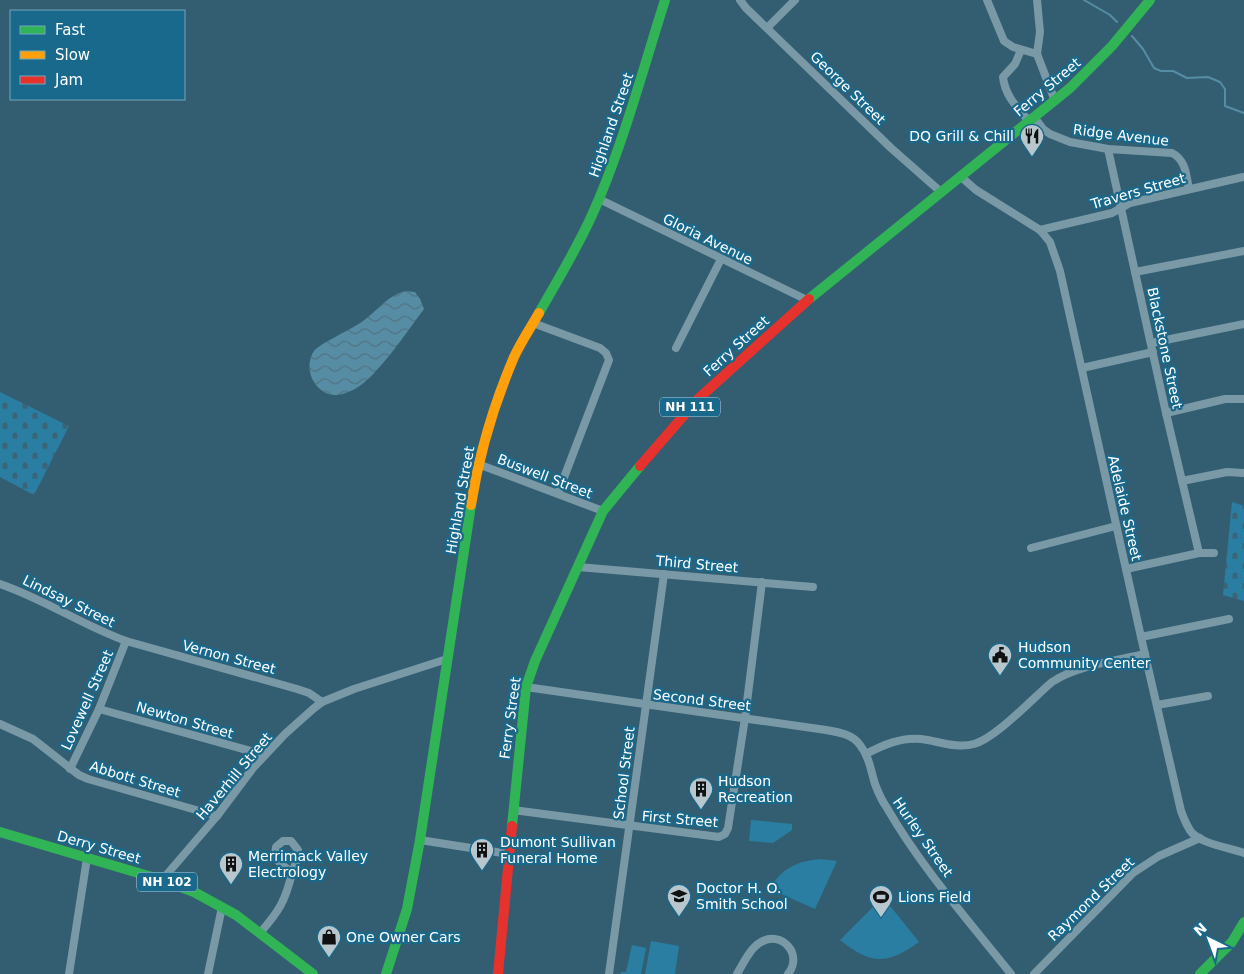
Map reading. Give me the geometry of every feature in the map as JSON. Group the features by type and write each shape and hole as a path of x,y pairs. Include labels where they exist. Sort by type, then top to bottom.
{"main road":[{"name":"Highland Street","path":"386,974 407,909 420,840 478,464 515,355 566,266 599,199 630,114 665,0"},
{"name":"Ferry Street","path":"498,974 526,687 535,661 603,511 691,406 807,300 1055,101 1097,62 1150,0"},
{"name":"Derry Street","path":"0,832 162,880 194,892 222,907 260,933 313,974"},
{"path":"1200,974 1226,948 1244,922"}],"street":[{"name":"George Street","path":"740,0 746,8 891,148 941,192"},
{"path":"768,28 795,0"},
{"path":"987,0 1004,41 1012,47 1037,54"},
{"path":"1037,0 1040,32 1037,54 1055,101"},
{"name":"Ridge Avenue","path":"1022,50 1015,64 1003,77 1004,86 1007,96 1043,129 1056,138 1070,142 1108,149 1172,153 1183,162 1189,189"},
{"name":"Blackstone Street","path":"1108,149 1199,553"},
{"name":"Adelaide Street","path":"960,176 976,190 1040,230 1050,242 1058,263 1181,811 1187,825 1200,838"},
{"name":"Travers Street","path":"1040,230 1112,212 1130,204 1243,177"},
{"name":"Gloria Avenue","path":"599,199 807,300"},
{"path":"1135,272 1244,251"},
{"path":"676,348 721,259"},
{"path":"533,323 600,348 606,353 609,360 558,493"},
{"path":"1151,343 1244,324"},
{"path":"1082,368 1153,352"},
{"path":"1166,413 1225,399 1244,399"},
{"name":"Buswell Street","path":"478,464 603,511"},
{"path":"1182,481 1227,472 1244,473"},
{"path":"1031,548 1116,526"},
{"path":"1126,569 1199,553 1214,553"},
{"name":"Third Street","path":"578,567 813,587"},
{"name":"School Street","path":"609,974 664,574"},
{"path":"745,718 762,582"},
{"name":"Lindsay Street","path":"0,584 36,598 98,630 126,641"},
{"path":"1141,637 1229,618"},
{"name":"Vernon Street","path":"126,641 298,689 309,693 322,702"},
{"name":"Lovewell Street","path":"70,769 99,709 126,641"},
{"path":"866,754 888,743 911,739 956,745 972,745 995,733 1060,676 1077,670 1145,654"},
{"name":"Haverhill Street","path":"162,880 265,755 304,716 322,702 354,689 447,659"},
{"name":"Second Street","path":"526,687 840,732 859,743 866,754"},
{"path":"1157,705 1208,696"},
{"name":"Newton Street","path":"99,709 265,755"},
{"name":"First Street","path":"513,810 630,827 719,837 725,834 728,828 745,718"},
{"name":"Abbott Street","path":"0,724 33,739 70,769 88,779 216,816"},
{"name":"Hurley Street","path":"866,754 876,786 886,807 908,841 1011,974"},
{"path":"1200,838 1244,852"},
{"name":"Raymond Street","path":"1034,974 1133,873 1159,856 1200,838"},
{"path":"420,840 509,854"},
{"path":"68,974 87,858"},
{"path":"260,933 275,916 283,903 292,873"},
{"path":"208,974 222,907"},
{"path":"737,974 753,950 762,941 773,939 789,947 794,957 792,969 788,974"}],"green space":[{"path":"0,392 69,426 34,495 0,477"},
{"path":"1232,502 1244,506 1244,601 1223,595"},
{"path":"751,820 792,824 792,830 773,843 749,841"},
{"path":"821,859 837,861 815,909 770,889 779,876 791,867"},
{"name":"Lions Field","path":"883,897 919,942 898,955 879,959 870,958 840,940"},
{"path":"651,941 679,946 675,974 645,974"},
{"path":"632,945 646,948 641,974 621,974 621,972 626,972"}],"water":[{"path":"405,291 415,292 424,309 382,364 364,383 355,389 339,395 333,395 320,389 315,384 310,371 311,357 314,351 322,344 363,321 393,296"}],"waterway":[{"path":"1084,0 1110,15 1117,22"},
{"path":"1132,36 1143,49 1154,68 1161,71 1173,71 1187,78 1208,77 1220,82 1225,89 1225,106 1244,113"}],"traffic: fast":[{"path":"539,313 593,214 626,125 665,0"},
{"path":"809,299 1070,88 1112,46 1150,0"},
{"path":"512,826 526,687 535,661 603,511 640,466"},
{"path":"386,974 407,909 420,840 471,505"},
{"path":"0,832 162,880 194,892 236,915 313,974"},
{"path":"1200,974 1232,942 1244,922"}],"traffic: slow":[{"path":"471,505 483,448 500,393 514,357 539,313"}],"traffic: jam":[{"path":"640,466 699,398 809,299"},
{"path":"498,974 512,826"}],"place":[{"name":"DQ Grill & Chill","path":"1032,157"},
{"name":"Hudson Community Center","path":"1000,676"},
{"name":"Hudson Recreation","path":"701,810"},
{"name":"Dumont Sullivan Funeral Home","path":"482,871"},
{"name":"Merrimack Valley Electrology","path":"231,885"},
{"name":"Doctor H. O. Smith School","path":"679,917"},
{"name":"Lions Field","path":"881,918"},
{"name":"One Owner Cars","path":"329,958"}]}
